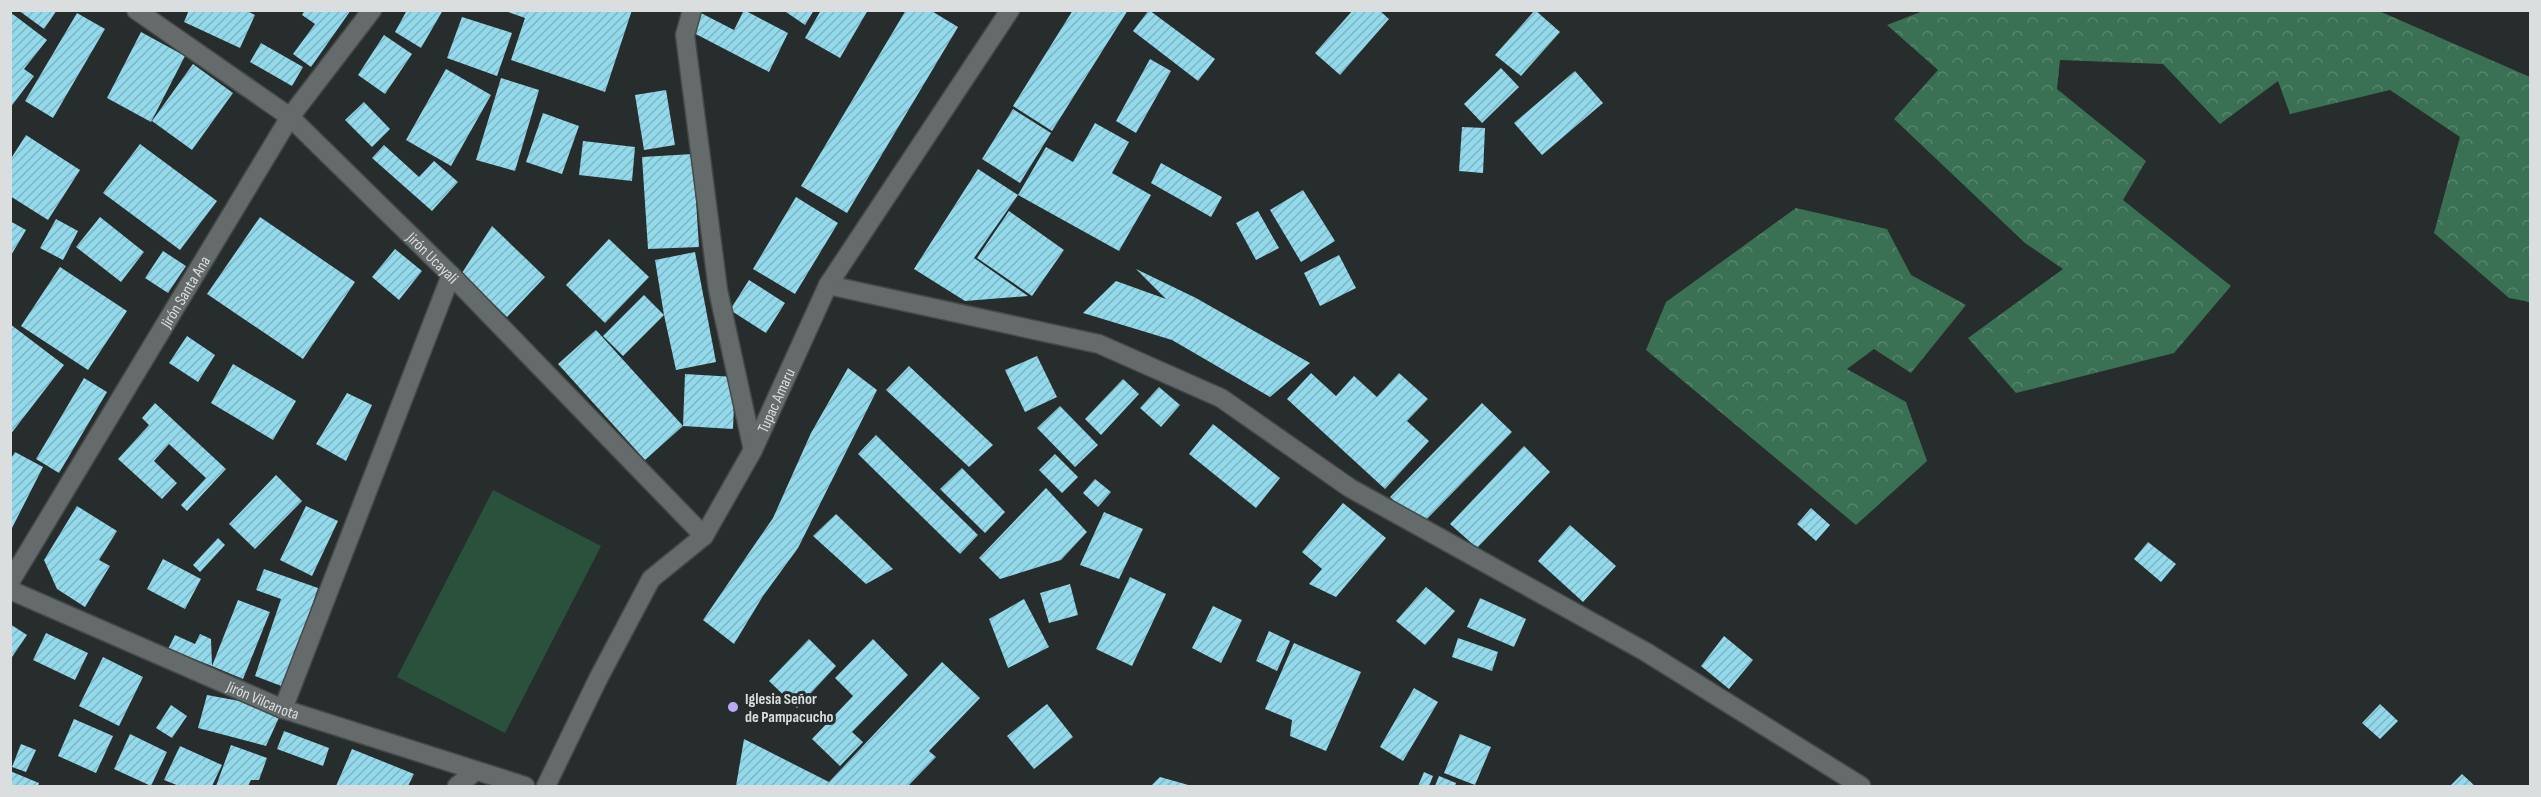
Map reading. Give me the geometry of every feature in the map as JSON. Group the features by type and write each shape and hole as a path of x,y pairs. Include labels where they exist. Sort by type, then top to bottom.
{"street":[{"name":"Jirón Ucayali","path":"135,10 290,117 451,274 704,536"},
{"name":"Jirón Santa Ana","path":"10,582 290,117 372,10"},
{"path":"692,10 685,34 718,290 753,450"},
{"name":"Tupac Amaru","path":"546,786 598,679 651,579 704,536 753,450 828,285 1010,10"},
{"path":"283,709 451,274"},
{"path":"828,285 1099,345 1221,398 1350,488 1646,652 1862,786"},
{"name":"Jirón Vilcanota","path":"10,590 283,709 525,786"},
{"path":"457,786 476,771"}],"green space":[{"path":"1923,11 2379,11 2530,77 2530,302 2509,298 2434,233 2460,137 2390,90 2290,114 2278,81 2220,124 2163,64 2060,60 2057,89 2146,161 2123,200 2231,286 2174,353 2016,393 1968,338 2063,269 2025,243 1894,119 1938,70 1887,25"},
{"path":"1796,208 1887,229 1911,275 1966,305 1911,373 1874,349 1847,369 1906,402 1927,461 1856,525 1646,350 1666,302"},
{"path":"493,490 601,546 505,733 397,677"}],"building":[{"path":"18,10 57,10 44,29"},
{"path":"189,10 245,10 255,15 240,48 184,22"},
{"path":"305,10 351,10 311,67 293,54 315,24 302,15"},
{"path":"407,10 443,10 421,48 395,32"},
{"path":"502,10 632,10 605,92 511,60 525,18"},
{"path":"744,10 788,33 769,72 688,30 697,11 734,30"},
{"path":"783,10 814,10 805,25"},
{"path":"821,10 868,10 840,58 805,38"},
{"path":"906,10 930,10 958,27 847,213 801,186"},
{"path":"1073,10 1128,10 1052,131 1013,106"},
{"path":"1149,10 1215,59 1198,81 1133,31"},
{"path":"1353,10 1379,10 1389,19 1340,75 1315,53"},
{"path":"1535,10 1560,32 1521,76 1495,55"},
{"path":"10,12 47,40 24,69 34,76 10,108"},
{"path":"77,13 105,29 53,118 25,101"},
{"path":"462,17 512,33 497,76 447,58"},
{"path":"141,32 185,56 151,122 107,98"},
{"path":"384,35 412,54 385,94 358,75"},
{"path":"261,43 303,67 292,86 250,62"},
{"path":"1150,59 1171,71 1136,133 1116,121"},
{"path":"193,64 233,93 192,150 152,121"},
{"path":"1501,68 1519,87 1482,123 1464,104"},
{"path":"446,69 491,95 451,166 406,140"},
{"path":"1575,71 1603,103 1542,155 1514,123"},
{"path":"501,78 539,90 515,171 476,160"},
{"path":"666,90 675,145 644,150 635,95"},
{"path":"364,102 390,129 372,147 345,120"},
{"path":"1013,109 1051,133 1020,183 982,159"},
{"path":"543,113 579,126 562,174 526,162"},
{"path":"1095,123 1129,142 1112,173 1151,195 1119,251 1018,195 1046,147 1073,162"},
{"path":"1462,127 1485,128 1483,173 1459,171"},
{"path":"26,135 80,170 48,220 10,196 10,160"},
{"path":"583,141 635,147 632,181 579,175"},
{"path":"140,144 217,201 180,250 103,193"},
{"path":"384,145 419,177 434,161 458,182 432,211 372,158"},
{"path":"693,154 699,247 648,249 642,157"},
{"path":"1161,163 1222,197 1211,217 1151,183"},
{"path":"978,169 1018,195 974,258 1028,296 965,301 914,269"},
{"path":"1303,190 1335,241 1301,262 1270,210"},
{"path":"796,197 838,223 795,294 753,269"},
{"path":"1009,211 1064,250 1032,296 977,258"},
{"path":"1258,211 1279,248 1256,260 1236,223"},
{"path":"100,217 144,252 121,282 76,247"},
{"path":"260,217 355,282 303,359 207,294"},
{"path":"56,219 78,231 63,260 40,248"},
{"path":"10,221 26,230 10,257"},
{"path":"492,226 545,277 507,317 462,273"},
{"path":"609,239 649,277 605,323 566,285"},
{"path":"395,249 422,271 399,300 372,277"},
{"path":"163,251 186,266 168,293 145,278"},
{"path":"695,252 716,362 676,370 655,260"},
{"path":"1339,255 1356,288 1320,306 1304,273"},
{"path":"60,267 127,311 88,370 21,326"},
{"path":"1136,269 1196,298 1310,363 1270,397 1172,340 1083,313 1116,281 1166,299"},
{"path":"749,280 785,303 766,333 730,310"},
{"path":"644,295 664,315 623,356 603,336"},
{"path":"10,324 64,365 10,435"},
{"path":"596,330 683,426 645,460 558,364"},
{"path":"187,336 215,355 198,382 169,363"},
{"path":"1037,356 1057,397 1025,412 1005,370"},
{"path":"233,364 296,401 273,440 211,403"},
{"path":"909,366 993,445 969,467 886,390"},
{"path":"848,368 877,390 798,548 763,596 734,644 703,620 773,518 811,433"},
{"path":"1311,373 1336,396 1354,376 1377,397 1399,373 1428,399 1407,421 1429,441 1385,489 1287,399"},
{"path":"685,374 735,377 733,429 683,426"},
{"path":"84,378 107,392 59,473 36,459"},
{"path":"1123,379 1139,394 1101,435 1085,419"},
{"path":"1159,387 1180,405 1161,427 1140,408"},
{"path":"347,393 372,405 346,461 316,444"},
{"path":"155,403 226,469 187,511 181,505 206,478 169,444 154,461 177,483 162,499 118,459 149,425 142,418"},
{"path":"1482,403 1512,432 1420,526 1390,497"},
{"path":"1060,406 1098,445 1075,467 1037,428"},
{"path":"1213,424 1280,478 1256,508 1189,454"},
{"path":"876,435 978,535 960,554 858,454"},
{"path":"1524,446 1550,472 1477,548 1450,524"},
{"path":"15,452 43,467 10,532 10,460"},
{"path":"1055,454 1078,477 1062,493 1039,470"},
{"path":"962,468 1005,512 985,533 940,489"},
{"path":"276,475 302,501 255,549 229,524"},
{"path":"1095,479 1111,492 1098,507 1083,493"},
{"path":"1046,488 1087,532 1061,560 1000,579 979,558"},
{"path":"1343,503 1386,538 1336,597 1309,584 1322,569 1302,552"},
{"path":"77,506 117,531 99,560 110,566 85,607 57,589 44,560"},
{"path":"306,506 338,521 312,576 280,560"},
{"path":"1811,508 1830,525 1816,541 1797,524"},
{"path":"1104,512 1143,529 1119,579 1080,565"},
{"path":"836,514 893,569 866,584 813,536"},
{"path":"1570,525 1616,566 1583,602 1538,561"},
{"path":"218,538 225,545 200,572 193,565"},
{"path":"2148,542 2176,564 2161,582 2134,559"},
{"path":"163,559 201,579 185,609 147,589"},
{"path":"264,569 318,588 284,687 255,676 281,599 256,590"},
{"path":"1130,577 1166,594 1132,666 1096,649"},
{"path":"1070,584 1078,615 1049,623 1040,593"},
{"path":"1426,587 1455,611 1425,645 1396,621"},
{"path":"1480,598 1526,619 1514,647 1467,627"},
{"path":"1024,599 1049,647 1008,668 989,619"},
{"path":"238,600 270,612 243,679 212,666"},
{"path":"1213,606 1242,620 1221,663 1192,648"},
{"path":"10,624 27,635 10,660"},
{"path":"1269,631 1290,641 1277,671 1256,661"},
{"path":"46,633 88,653 75,680 33,660"},
{"path":"200,634 211,639 212,666 168,649 175,635 195,644"},
{"path":"1724,636 1753,660 1729,689 1701,666"},
{"path":"1458,638 1498,652 1492,671 1452,657"},
{"path":"809,639 836,666 797,708 769,681"},
{"path":"873,639 908,675 852,732 863,742 840,766 812,739 853,696 835,678"},
{"path":"1294,643 1361,672 1326,751 1290,736 1292,720 1265,709"},
{"path":"103,657 143,677 119,726 79,706"},
{"path":"942,662 980,698 929,751 936,757 908,786 736,786 744,739 829,782"},
{"path":"1414,688 1438,702 1403,761 1380,747"},
{"path":"207,695 283,709 266,746 198,728"},
{"path":"1047,704 1073,737 1034,769 1007,736"},
{"path":"2380,704 2398,721 2380,739 2362,723"},
{"path":"171,705 187,716 172,738 156,728"},
{"path":"74,719 113,736 96,773 58,756"},
{"path":"284,731 329,748 323,766 277,749"},
{"path":"130,734 167,752 151,786 114,769"},
{"path":"1460,734 1491,747 1475,785 1444,773"},
{"path":"21,744 36,750 26,772 12,767"},
{"path":"231,745 267,758 259,780 251,780 248,786 216,786"},
{"path":"180,746 222,765 212,786 179,786 164,780"},
{"path":"352,749 414,774 408,786 336,786"},
{"path":"10,771 39,783 38,786 10,786"},
{"path":"1424,772 1433,776 1429,786 1418,786"},
{"path":"2462,774 2475,786 2450,786"},
{"path":"1439,776 1456,783 1455,786 1435,786"},
{"path":"1160,777 1192,786 1151,786"}],"place":[{"name":"Iglesia Señor de Pampacucho","path":"733,707"}]}
